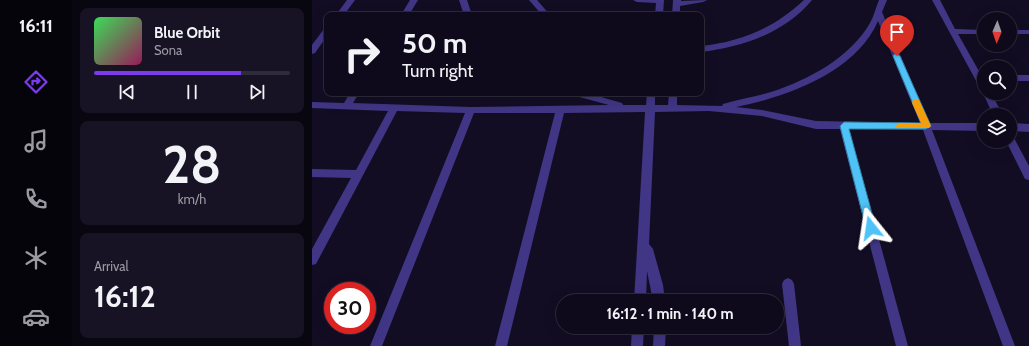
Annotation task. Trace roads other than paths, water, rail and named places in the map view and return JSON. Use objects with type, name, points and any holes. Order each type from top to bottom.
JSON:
[{"type":"street","points":[[342,12],[351,0]]},
{"type":"street","points":[[407,12],[414,0]]},
{"type":"street","points":[[463,0],[467,12]]},
{"type":"street","points":[[533,0],[543,12]]},
{"type":"street","points":[[637,0],[660,0],[659,12]]},
{"type":"street","points":[[676,12],[677,2],[703,0]]},
{"type":"street","points":[[704,48],[743,41],[771,30],[793,15],[808,0]]},
{"type":"street","points":[[709,108],[752,101],[790,89],[823,73],[848,54],[867,34],[879,14],[883,0]]},
{"type":"street","points":[[936,0],[977,70]]},
{"type":"street","points":[[879,14],[926,126],[1009,346]]},
{"type":"street","points":[[953,31],[977,32]]},
{"type":"street","points":[[1017,32],[1029,32]]},
{"type":"street","points":[[312,51],[324,35]]},
{"type":"street","points":[[1017,78],[1029,78]]},
{"type":"street","points":[[346,106],[353,96]]},
{"type":"street","points":[[586,96],[632,108]]},
{"type":"street","points":[[640,294],[651,96]]},
{"type":"street","points":[[672,108],[673,96]]},
{"type":"street","points":[[312,105],[471,110],[709,108],[762,113],[816,125],[977,127]]},
{"type":"street","points":[[312,260],[394,108]]},
{"type":"street","points":[[376,346],[471,110]]},
{"type":"street","points":[[501,346],[560,110]]},
{"type":"street","points":[[844,126],[902,346]]},
{"type":"street","points":[[1017,127],[1029,128]]},
{"type":"street","points":[[1015,148],[1029,176]]},
{"type":"street","points":[[312,173],[359,174]]},
{"type":"street","points":[[644,241],[657,285],[658,294]]},
{"type":"street","points":[[788,284],[795,346]]},
{"type":"street","points":[[637,346],[638,334]]},
{"type":"street","points":[[659,346],[660,334]]}]
